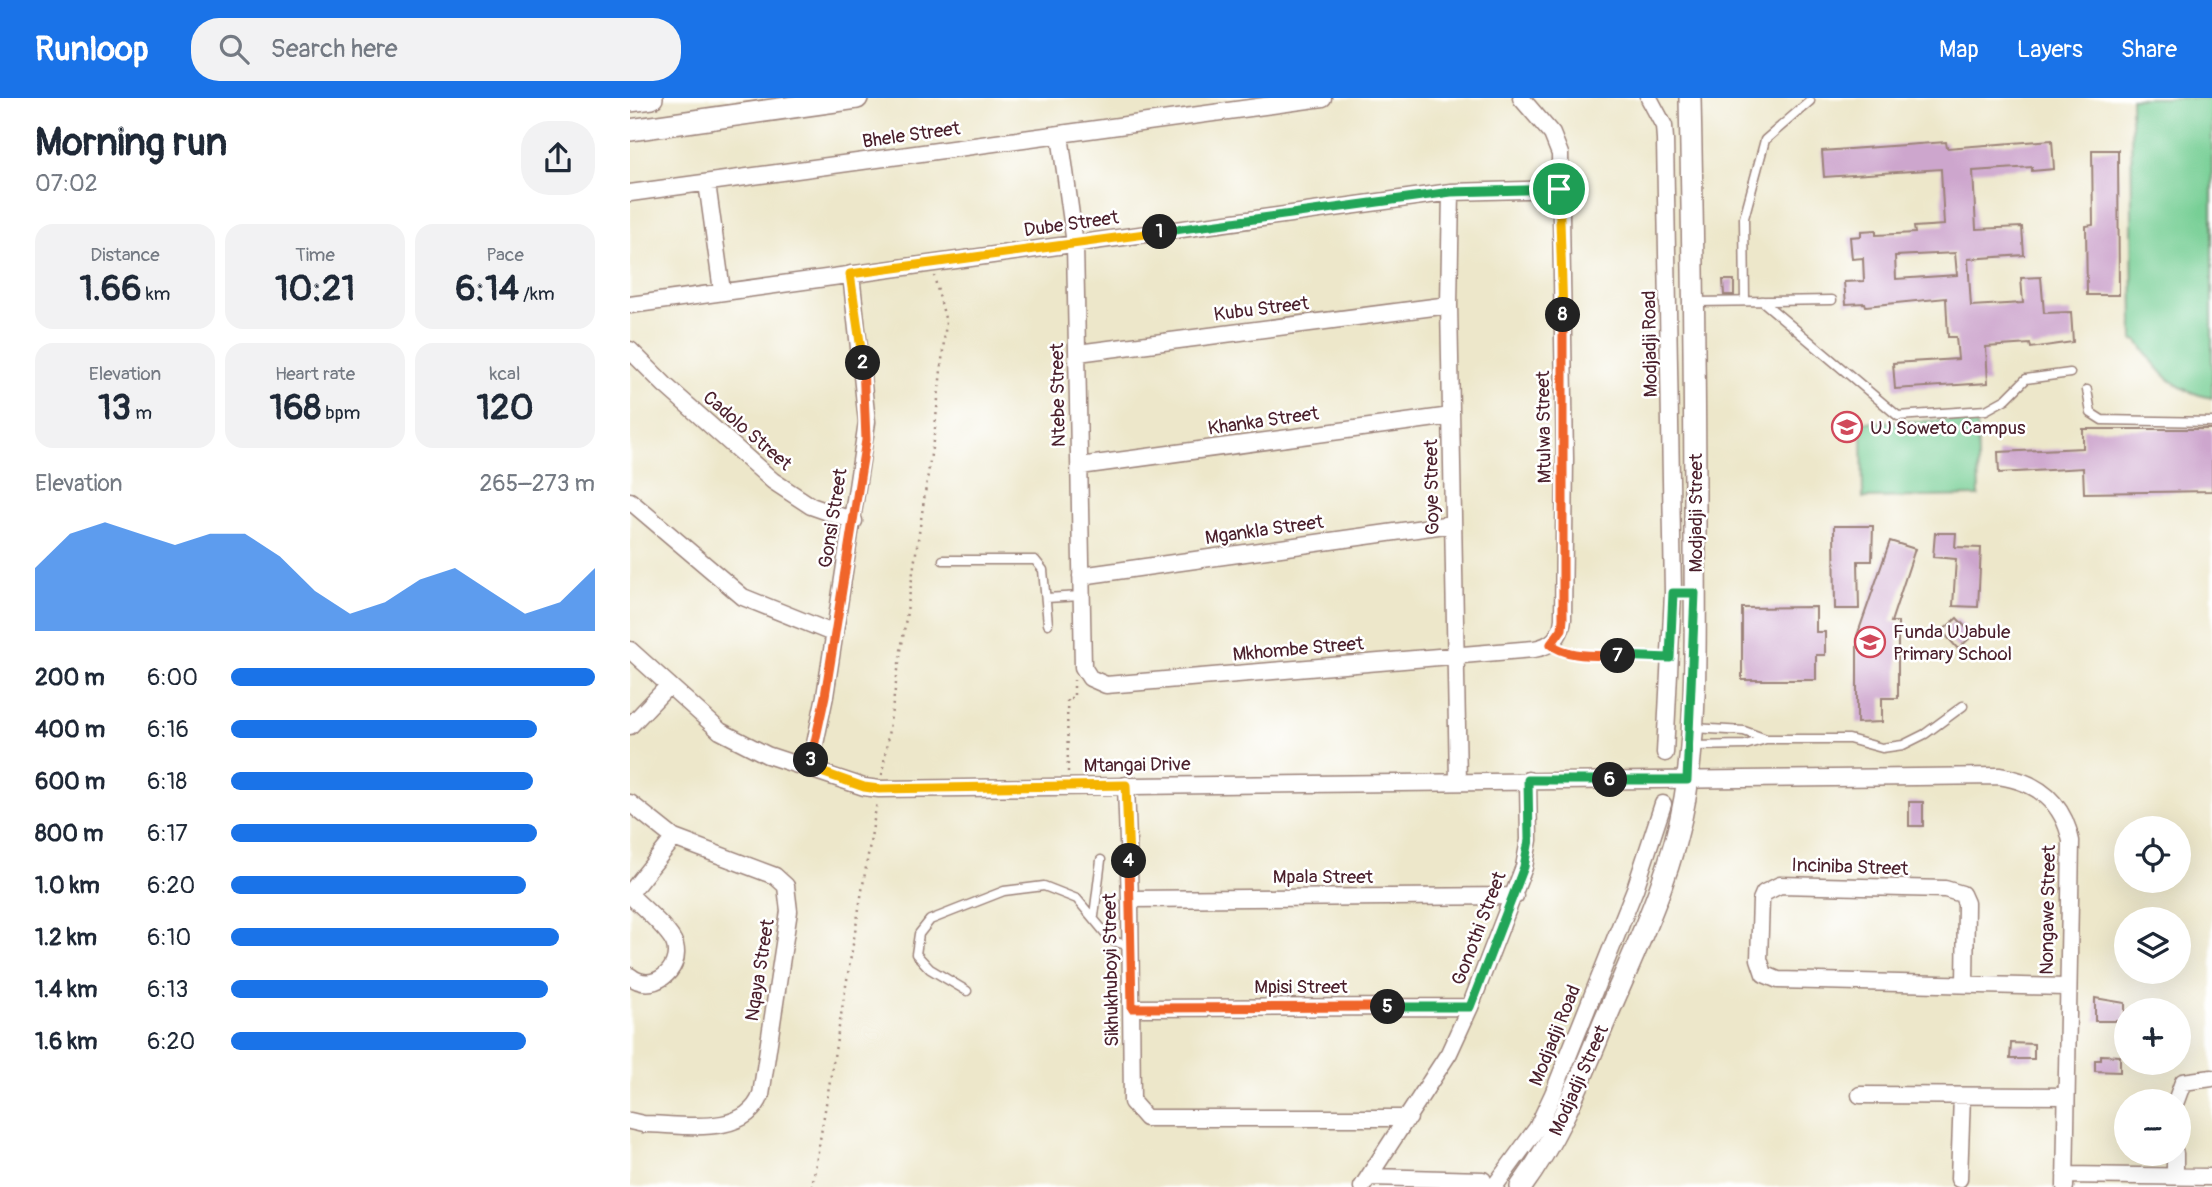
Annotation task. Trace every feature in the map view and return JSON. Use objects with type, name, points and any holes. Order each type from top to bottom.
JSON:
[{"type":"street","points":[[630,101],[652,98]]},
{"type":"street","points":[[630,130],[857,98]]},
{"type":"street","name":"Bhele Street","points":[[630,193],[1322,98]]},
{"type":"street","points":[[1521,98],[1557,142],[1560,154],[1559,189]]},
{"type":"street","name":"Modjadji Road","points":[[1649,98],[1664,126],[1665,139],[1673,593],[1665,753]]},
{"type":"street","name":"Modjadji Street","points":[[1521,1187],[1555,1135],[1581,1080],[1657,898],[1670,859],[1687,780],[1695,593],[1690,98]]},
{"type":"street","name":"Ntebe Street","points":[[1060,135],[1075,244],[1082,656]]},
{"type":"street","points":[[708,183],[722,291]]},
{"type":"street","name":"Dube Street","points":[[630,305],[1451,192],[1559,189]]},
{"type":"street","name":"Mtulwa Street","points":[[1551,644],[1562,629],[1563,619],[1565,459],[1559,189]]},
{"type":"street","name":"Goye Street","points":[[1451,192],[1449,305],[1458,781]]},
{"type":"street","name":"Gonsi Street","points":[[810,768],[854,521],[867,422],[850,274]]},
{"type":"street","name":"Kubu Street","points":[[1078,353],[1449,305]]},
{"type":"street","name":"Cadolo Street","points":[[630,350],[665,385],[773,481],[811,506],[854,521]]},
{"type":"street","name":"Khanka Street","points":[[1080,466],[1451,416]]},
{"type":"street","points":[[630,501],[743,597],[835,634]]},
{"type":"street","name":"Mgankla Street","points":[[1081,576],[1452,524]]},
{"type":"street","points":[[1673,593],[1695,593]]},
{"type":"street","name":"Mkhombe Street","points":[[1082,656],[1086,674],[1106,685],[1534,649],[1551,644]]},
{"type":"street","name":"Mtangai Drive","points":[[630,650],[720,731],[767,755],[864,787],[879,789],[1687,780]]},
{"type":"street","points":[[630,726],[669,685]]},
{"type":"street","name":"Nongawe Street","points":[[1687,780],[1999,776],[2035,786],[2062,812],[2071,841],[2066,987],[2065,1181]]},
{"type":"street","name":"Gonothi Street","points":[[1366,1182],[1449,1053],[1515,896],[1529,840],[1528,780]]},
{"type":"street","name":"Sikhukhuboyi Street","points":[[1126,785],[1132,1102],[1137,1111],[1146,1118],[1409,1118]]},
{"type":"street","name":"Nqaya Street","points":[[630,803],[674,838],[775,876],[786,886],[789,897],[761,1095],[756,1108],[745,1118],[723,1124],[630,1121]]},
{"type":"street","name":"Modjadji Road","points":[[1489,1184],[1536,1128],[1553,1094],[1635,889],[1663,804]]},
{"type":"street","points":[[630,976],[643,983],[657,981],[673,967],[676,953],[672,939],[630,894],[674,838]]},
{"type":"street","name":"Inciniba Street","points":[[1965,985],[1966,903],[1962,894],[1945,890],[1780,885],[1764,893],[1761,900],[1759,960],[1764,974],[1770,978],[1965,985],[2066,987]]},
{"type":"street","points":[[1635,889],[1657,898]]},
{"type":"street","name":"Mpala Street","points":[[1130,899],[1515,896]]},
{"type":"street","name":"Mpisi Street","points":[[1132,1008],[1470,1007]]},
{"type":"street","points":[[2180,1089],[2183,1082],[2212,1078]]},
{"type":"street","points":[[1860,1095],[2066,1096]]},
{"type":"street","points":[[1959,1179],[1962,1096]]},
{"type":"street","points":[[2175,1166],[2175,1176]]},
{"type":"street","points":[[2065,1181],[2212,1177]]},
{"type":"street","points":[[1366,1182],[1489,1184]]},
{"type":"lane","points":[[1745,301],[1744,218],[1765,141],[1810,101]]},
{"type":"lane","points":[[1693,302],[1832,300]]},
{"type":"lane","points":[[1762,301],[1898,416],[1986,410],[2007,399],[2026,379],[2070,373]]},
{"type":"lane","points":[[2087,390],[2091,413],[2102,420],[2212,422]]},
{"type":"lane","points":[[943,560],[1035,560],[1043,570],[1048,624]]},
{"type":"lane","points":[[1045,598],[1081,596]]},
{"type":"lane","points":[[1690,737],[1745,746],[1766,739],[1849,739],[1882,748],[1903,745],[1925,734],[1964,706]]},
{"type":"lane","points":[[1690,737],[1744,731],[1766,739]]},
{"type":"lane","points":[[1094,916],[1101,860]]},
{"type":"lane","points":[[967,991],[930,969],[916,954],[919,934],[930,920],[1004,891],[1044,886],[1077,899],[1094,916],[1111,940],[1131,947]]},
{"type":"path","points":[[813,1187],[879,789],[934,428],[946,322],[930,263]]},
{"type":"path","points":[[1551,644],[1555,648],[1582,655],[1670,658]]},
{"type":"path","points":[[1068,786],[1067,698],[1074,698],[1074,664],[1082,656]]},
{"type":"green space","points":[[2131,98],[2212,98],[2212,398],[2187,391],[2177,385],[2153,362],[2138,341],[2133,340]]},
{"type":"green space","points":[[1977,420],[1979,496],[1863,498],[1862,422]]},
{"type":"building","points":[[2052,140],[2054,169],[2032,171],[2032,167],[1973,171],[1976,229],[2022,227],[2024,255],[1968,259],[1971,306],[2023,303],[2021,278],[2041,277],[2044,313],[2071,312],[2073,342],[2031,348],[2030,344],[1986,347],[1988,383],[1895,389],[1893,363],[1958,359],[1956,337],[1948,337],[1946,298],[1866,306],[1865,303],[1846,304],[1844,282],[1864,281],[1863,258],[1852,259],[1850,237],[1861,236],[1861,231],[1876,230],[1876,235],[1915,233],[1914,227],[1944,225],[1941,169],[1824,177],[1822,151],[1946,142],[1947,148]],"holes":[[[1955,253],[1957,275],[1896,279],[1895,256]]]},
{"type":"building","points":[[2092,150],[2118,150],[2119,295],[2087,295],[2086,226],[2093,225]]},
{"type":"building","points":[[1723,280],[1734,280],[1734,295],[1724,295]]},
{"type":"building","points":[[2083,429],[2212,429],[2212,491],[2084,493],[2083,468],[1999,473],[1998,452],[2083,448]]},
{"type":"building","points":[[1834,526],[1873,526],[1872,561],[1858,561],[1859,609],[1835,609]]},
{"type":"building","points":[[1935,533],[1956,533],[1955,547],[1981,548],[1978,607],[1953,606],[1956,559],[1933,557]]},
{"type":"building","points":[[1890,541],[1915,549],[1891,622],[1898,622],[1898,698],[1882,698],[1882,722],[1857,723],[1857,636]]},
{"type":"building","points":[[1816,607],[1816,632],[1825,632],[1825,655],[1816,655],[1816,680],[1742,680],[1742,608]]},
{"type":"building","points":[[1957,618],[1973,635],[1958,649],[1942,631]]},
{"type":"building","points":[[1909,802],[1923,802],[1923,826],[1909,826]]},
{"type":"building","points":[[2095,998],[2114,1001],[2114,1021],[2095,1021]]},
{"type":"building","points":[[2011,1043],[2034,1044],[2034,1059],[2010,1059]]},
{"type":"building","points":[[2101,1055],[2114,1056],[2114,1072],[2095,1071],[2095,1060],[2101,1060]]},
{"type":"place","name":"UJ Soweto Campus","points":[[1847,427]]},
{"type":"place","name":"Funda UJabule Primary School","points":[[1870,642]]},
{"type":"route","points":[[1559,189],[1565,459],[1563,619],[1562,629],[1551,644],[1555,648],[1582,655],[1670,658],[1673,593],[1695,593],[1687,780],[1528,780],[1529,840],[1524,867],[1470,1007],[1132,1008],[1126,785],[879,789],[841,780],[810,768],[825,696],[866,440],[863,363],[850,274],[1451,192],[1559,189]]}]
